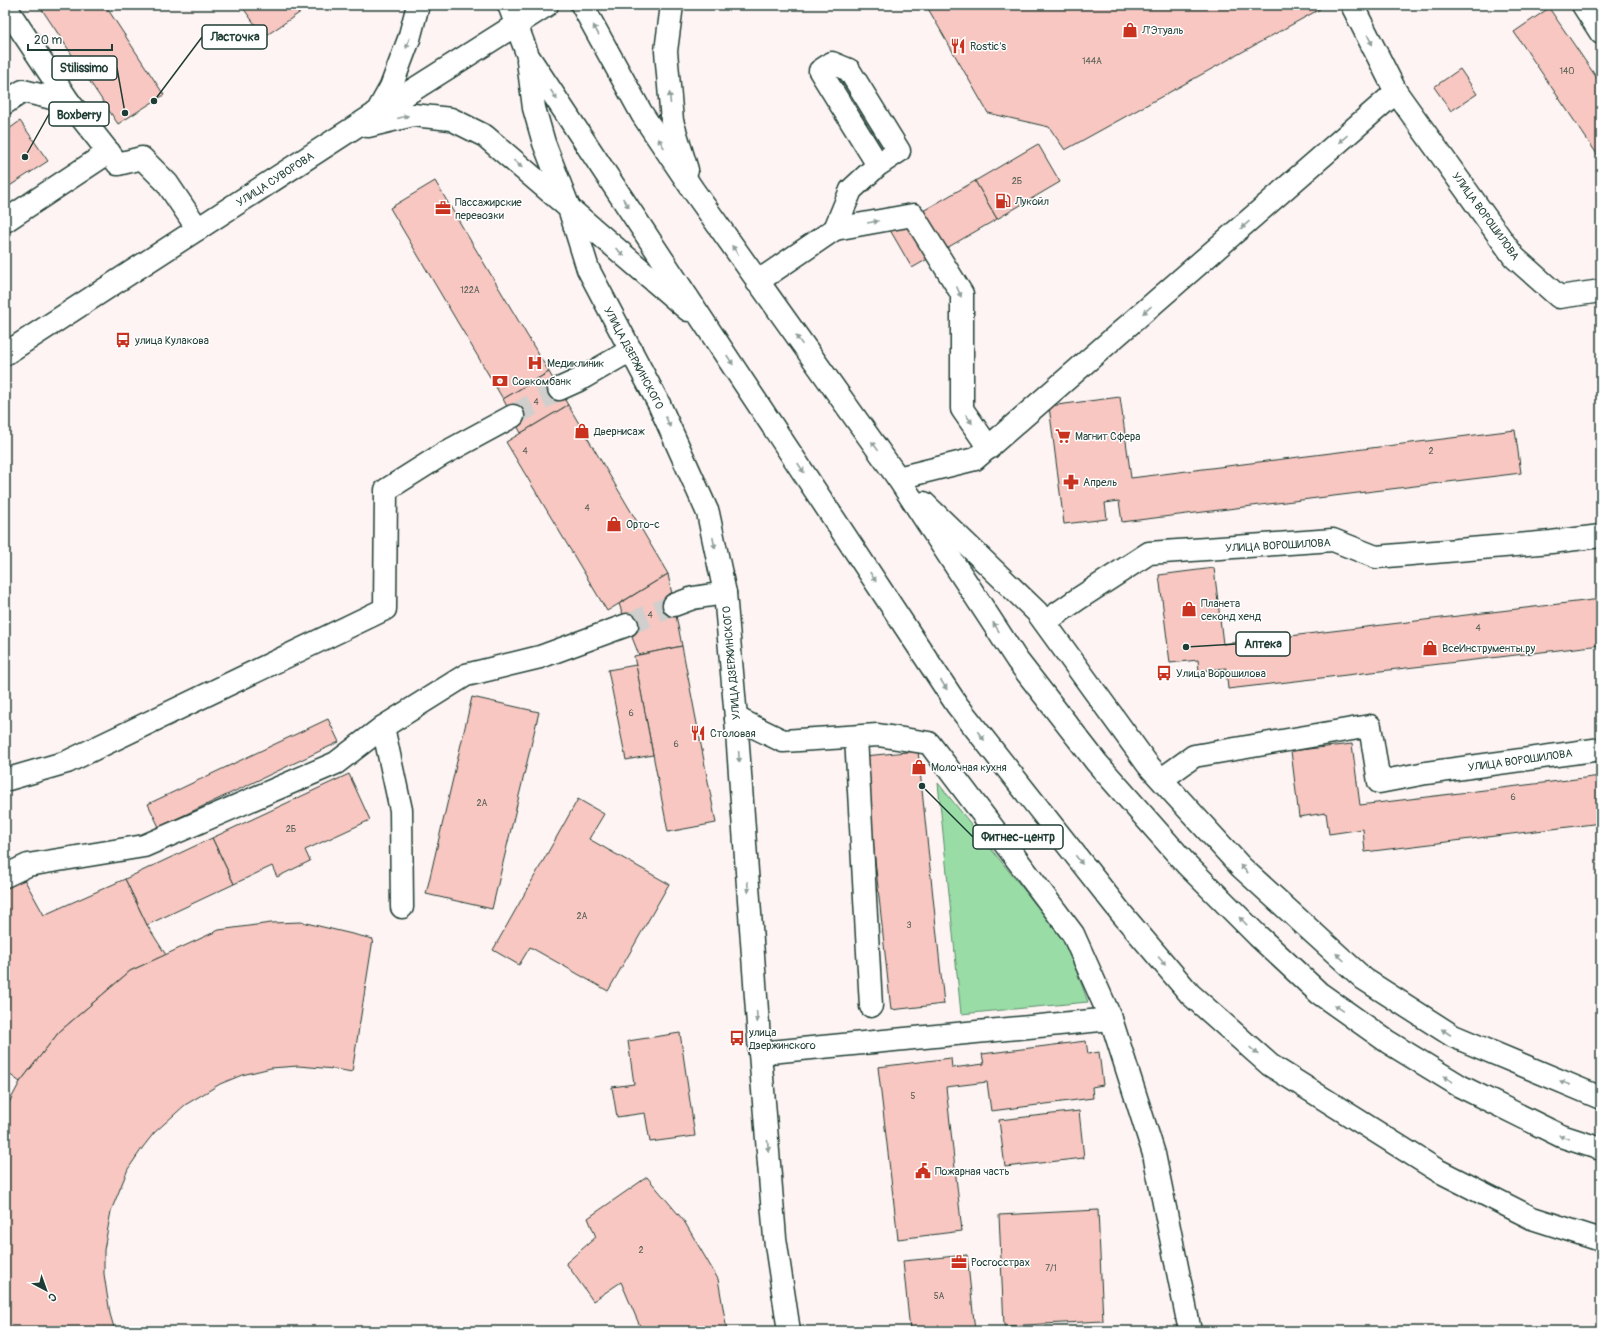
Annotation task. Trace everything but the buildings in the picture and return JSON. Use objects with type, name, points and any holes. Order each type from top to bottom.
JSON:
[{"type":"main road","points":[[375,114],[391,87],[409,39],[418,5]]},
{"type":"main road","name":"УЛИЦА СУВОРОВА","points":[[5,354],[375,114],[513,14],[546,5]]},
{"type":"main road","points":[[582,5],[642,114],[757,282],[898,478],[1017,660],[1097,763],[1187,865],[1258,936],[1319,993],[1388,1042],[1460,1086],[1561,1136],[1601,1149]]},
{"type":"main road","points":[[672,5],[666,51],[672,121],[693,190]]},
{"type":"main road","points":[[898,478],[975,459],[1396,92],[1352,5]]},
{"type":"main road","points":[[1583,5],[1601,33]]},
{"type":"main road","points":[[5,6],[69,102],[118,164],[142,158],[167,183],[198,229]]},
{"type":"main road","points":[[513,14],[528,56],[957,705],[1122,914],[1190,994],[1270,1065],[1437,1170],[1532,1218],[1601,1240]]},
{"type":"main road","name":"УЛИЦА ДЗЕРЖИНСКОГО","points":[[528,56],[534,108],[544,143],[569,208],[588,269],[659,404],[708,513],[725,593],[736,718],[775,1238],[789,1331]]},
{"type":"main road","points":[[5,103],[23,91],[69,102]]},
{"type":"main road","name":"УЛИЦА ВОРОШИЛОВА","points":[[1396,92],[1514,257],[1559,297],[1601,290]]},
{"type":"main road","points":[[351,130],[413,115],[451,119],[485,136],[708,327]]},
{"type":"main road","points":[[5,221],[109,152]]},
{"type":"main road","points":[[835,229],[851,190],[878,165]]},
{"type":"main road","points":[[757,282],[835,229],[913,216],[962,294],[962,409],[989,448]]},
{"type":"main road","points":[[559,389],[579,380],[631,350]]},
{"type":"main road","points":[[5,780],[66,762],[385,609],[386,490],[442,454],[513,416]]},
{"type":"main road","points":[[898,478],[1029,603],[1045,622],[1148,765],[1241,867],[1364,979],[1453,1036],[1601,1098]]},
{"type":"main road","name":"УЛИЦА ВОРОШИЛОВА","points":[[1045,622],[1078,598],[1149,553],[1333,540],[1376,557],[1551,542],[1601,536]]},
{"type":"main road","points":[[674,605],[693,598],[725,593]]},
{"type":"main road","points":[[5,876],[28,865],[144,846],[336,763],[383,727],[466,675],[540,657],[627,625]]},
{"type":"main road","points":[[736,718],[783,741],[878,735],[929,743],[1073,934],[1111,1019],[1154,1154],[1190,1331]]},
{"type":"main road","name":"УЛИЦА ВОРОШИЛОВА","points":[[1162,779],[1194,756],[1370,726],[1379,782],[1426,773],[1601,749]]},
{"type":"main road","points":[[383,727],[401,810],[402,907]]},
{"type":"main road","points":[[856,737],[871,1006]]},
{"type":"main road","points":[[760,1054],[1111,1019]]},
{"type":"green space","points":[[938,783],[1066,942],[1088,1002],[961,1014]]},
{"type":"tunnel","points":[[513,416],[559,389]]},
{"type":"tunnel","points":[[627,625],[674,605]]},
{"type":"place","name":"Л'Этуаль","points":[[1130,30]]},
{"type":"place","name":"Rostic's","points":[[958,46]]},
{"type":"place","name":"Ласточка","points":[[154,101]]},
{"type":"place","name":"Stilissimo","points":[[125,113]]},
{"type":"place","name":"Boxberry","points":[[25,157]]},
{"type":"place","name":"Лукойл","points":[[1003,201]]},
{"type":"place","name":"Пассажирские перевозки","points":[[443,208]]},
{"type":"place","name":"улица Кулакова","points":[[123,340]]},
{"type":"place","name":"Медиклиник","points":[[535,363]]},
{"type":"place","name":"Совкомбанк","points":[[500,381]]},
{"type":"place","name":"Двернисаж","points":[[582,431]]},
{"type":"place","name":"Магнит Сфера","points":[[1063,436]]},
{"type":"place","name":"Апрель","points":[[1071,482]]},
{"type":"place","name":"Орто-с","points":[[614,524]]},
{"type":"place","name":"Планета секонд хенд","points":[[1189,609]]},
{"type":"place","name":"Аптека","points":[[1186,647]]},
{"type":"place","name":"ВсеИнструменты.ру","points":[[1430,648]]},
{"type":"place","name":"Улица Ворошилова","points":[[1164,673]]},
{"type":"place","name":"Столовая","points":[[698,733]]},
{"type":"place","name":"Молочная кухня","points":[[919,767]]},
{"type":"place","name":"Фитнес-центр","points":[[922,786]]},
{"type":"place","name":"улица Дзержинского","points":[[737,1038]]},
{"type":"place","name":"Пожарная часть","points":[[923,1171]]},
{"type":"place","name":"Росгосстрах","points":[[959,1262]]}]
